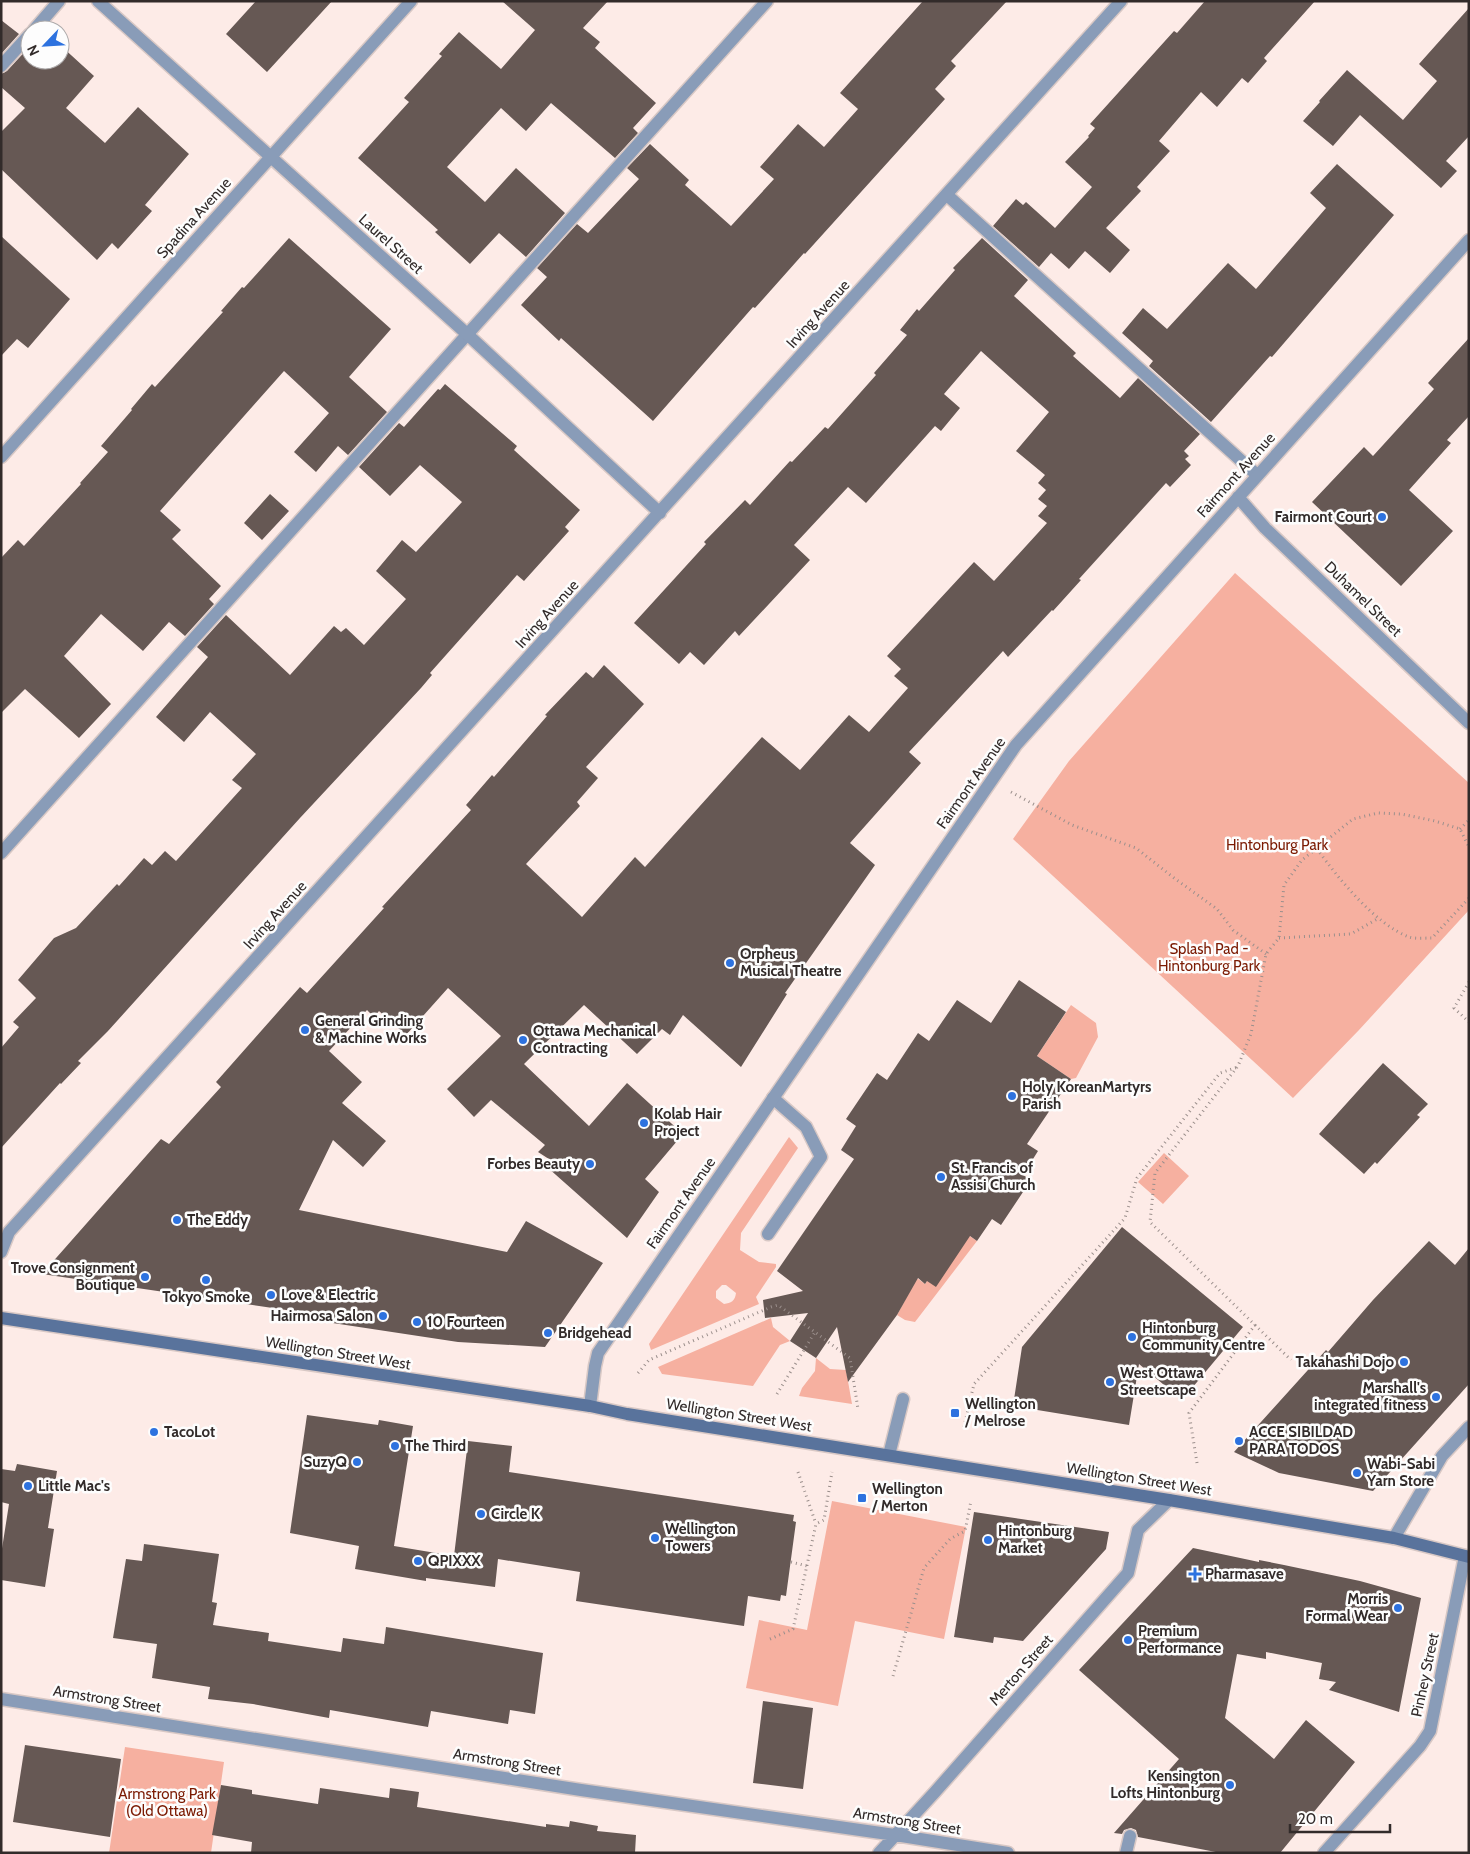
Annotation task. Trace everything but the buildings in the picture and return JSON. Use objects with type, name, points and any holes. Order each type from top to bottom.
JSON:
[{"type":"main road","name":"Wellington Street West","points":[[1,1318],[590,1406],[1169,1500],[1394,1538],[1467,1557]]},
{"type":"street","points":[[43,20],[60,1]]},
{"type":"street","name":"Laurel Street","points":[[98,1],[467,334],[660,514]]},
{"type":"street","name":"Spadina Avenue","points":[[1,457],[411,1]]},
{"type":"street","points":[[1,853],[767,1]]},
{"type":"street","name":"Irving Avenue","points":[[1,1252],[10,1232],[1121,1]]},
{"type":"street","points":[[1,66],[20,45]]},
{"type":"street","points":[[947,195],[1257,475]]},
{"type":"street","name":"Fairmont Avenue","points":[[590,1406],[594,1366],[598,1353],[1016,745],[1469,240]]},
{"type":"street","name":"Duhamel Street","points":[[1238,497],[1265,528],[1469,723]]},
{"type":"street","points":[[768,1234],[821,1157],[806,1127],[773,1098]]},
{"type":"street","points":[[889,1455],[903,1399]]},
{"type":"street","points":[[1394,1538],[1442,1456],[1469,1427]]},
{"type":"street","name":"Merton Street","points":[[879,1853],[1128,1573],[1138,1530],[1169,1500]]},
{"type":"street","name":"Pinhey Street","points":[[1324,1853],[1420,1746],[1430,1730],[1467,1557]]},
{"type":"street","name":"Armstrong Street","points":[[1,1699],[581,1790],[1008,1853]]},
{"type":"street","points":[[1126,1853],[1130,1836]]},
{"type":"path","points":[[994,777],[1012,792],[1072,826],[1136,848],[1217,910],[1233,930],[1266,954]]},
{"type":"path","points":[[1291,1360],[1150,1222],[1155,1173],[1238,1066],[1251,1034],[1266,954],[1279,938],[1284,885],[1302,860],[1353,819],[1378,813],[1401,814],[1435,821],[1460,829],[1469,847]]},
{"type":"path","points":[[1460,829],[1469,820]]},
{"type":"path","points":[[1317,849],[1332,871],[1378,918],[1410,938],[1432,938],[1469,898]]},
{"type":"path","points":[[1279,938],[1351,934],[1378,918]]},
{"type":"path","points":[[1469,982],[1454,1008],[1469,1022]]},
{"type":"path","points":[[964,1426],[974,1384],[1125,1218],[1137,1178],[1220,1073],[1238,1066]]},
{"type":"path","points":[[638,1373],[649,1360],[771,1307],[778,1306],[850,1358],[858,1409]]},
{"type":"path","points":[[1198,1463],[1189,1413],[1255,1325]]},
{"type":"path","points":[[777,1394],[815,1332]]},
{"type":"path","points":[[770,1639],[793,1629],[816,1524],[798,1472]]},
{"type":"path","points":[[816,1524],[824,1520],[832,1472]]},
{"type":"path","points":[[893,1676],[924,1568],[950,1539],[965,1531],[971,1501]]},
{"type":"path","points":[[791,1562],[807,1566]]},
{"type":"green space","name":"Hintonburg Park","points":[[1235,573],[1469,783],[1469,910],[1359,1030],[1293,1098],[1013,839],[1069,761]]},
{"type":"green space","points":[[1071,1005],[1096,1023],[1098,1037],[1076,1078],[1071,1079],[1037,1056]]},
{"type":"green space","points":[[789,1137],[798,1148],[741,1233],[740,1250],[759,1262],[776,1264],[776,1267],[756,1297],[759,1304],[651,1350],[649,1344]],"holes":[[[722,1285],[726,1285],[736,1293],[732,1301],[724,1304],[716,1298],[716,1291]]]},
{"type":"green space","points":[[1164,1153],[1189,1176],[1163,1204],[1138,1182]]},
{"type":"green space","points":[[952,1224],[977,1241],[915,1322],[905,1320],[897,1315],[917,1278],[925,1284],[927,1281]]},
{"type":"green space","points":[[771,1318],[773,1327],[790,1341],[780,1345],[753,1386],[662,1374],[658,1367]]},
{"type":"green space","points":[[816,1358],[830,1369],[846,1370],[852,1404],[799,1396],[802,1388],[815,1371]]},
{"type":"green space","points":[[832,1501],[966,1527],[944,1639],[855,1621],[838,1706],[746,1688],[759,1620],[807,1630]]},
{"type":"green space","name":"Armstrong Park (Old Ottawa)","points":[[125,1747],[224,1762],[211,1853],[109,1853]]},
{"type":"place","name":"Fairmont Court","points":[[1382,517]]},
{"type":"place","name":"Orpheus Musical Theatre","points":[[730,963]]},
{"type":"place","name":"General Grinding & Machine Works","points":[[305,1030]]},
{"type":"place","name":"Ottawa Mechanical Contracting","points":[[523,1040]]},
{"type":"place","name":"Holy KoreanMartyrs Parish","points":[[1012,1096]]},
{"type":"place","name":"Kolab Hair Project","points":[[644,1123]]},
{"type":"place","name":"Forbes Beauty","points":[[590,1164]]},
{"type":"place","name":"St. Francis of Assisi Church","points":[[941,1177]]},
{"type":"place","name":"The Eddy","points":[[177,1220]]},
{"type":"place","name":"Trove Consignment Boutique","points":[[145,1277]]},
{"type":"place","name":"Tokyo Smoke","points":[[206,1280]]},
{"type":"place","name":"Love & Electric","points":[[271,1295]]},
{"type":"place","name":"Hairmosa Salon","points":[[383,1316]]},
{"type":"place","name":"10 Fourteen","points":[[417,1322]]},
{"type":"place","name":"Bridgehead","points":[[548,1333]]},
{"type":"place","name":"Hintonburg Community Centre","points":[[1132,1337]]},
{"type":"place","name":"Takahashi Dojo","points":[[1404,1362]]},
{"type":"place","name":"West Ottawa Streetscape","points":[[1110,1382]]},
{"type":"place","name":"Marshall's integrated fitness","points":[[1436,1397]]},
{"type":"place","name":"Wellington / Melrose","points":[[955,1413]]},
{"type":"place","name":"TacoLot","points":[[154,1432]]},
{"type":"place","name":"ACCE SIBILDAD PARA TODOS","points":[[1239,1441]]},
{"type":"place","name":"The Third","points":[[395,1446]]},
{"type":"place","name":"SuzyQ","points":[[357,1462]]},
{"type":"place","name":"Wabi-Sabi Yarn Store","points":[[1357,1473]]},
{"type":"place","name":"Little Mac's","points":[[28,1486]]},
{"type":"place","name":"Wellington / Merton","points":[[862,1498]]},
{"type":"place","name":"Circle K","points":[[481,1514]]},
{"type":"place","name":"Wellington Towers","points":[[655,1538]]},
{"type":"place","name":"Hintonburg Market","points":[[988,1540]]},
{"type":"place","name":"QPIXXX","points":[[418,1561]]},
{"type":"place","name":"Pharmasave","points":[[1195,1574]]},
{"type":"place","name":"Morris Formal Wear","points":[[1398,1608]]},
{"type":"place","name":"Premium Performance","points":[[1128,1640]]},
{"type":"place","name":"Kensington Lofts Hintonburg","points":[[1230,1785]]},
{"type":"park label","name":"Splash Pad - Hintonburg Park","points":[[1209,958]]}]
